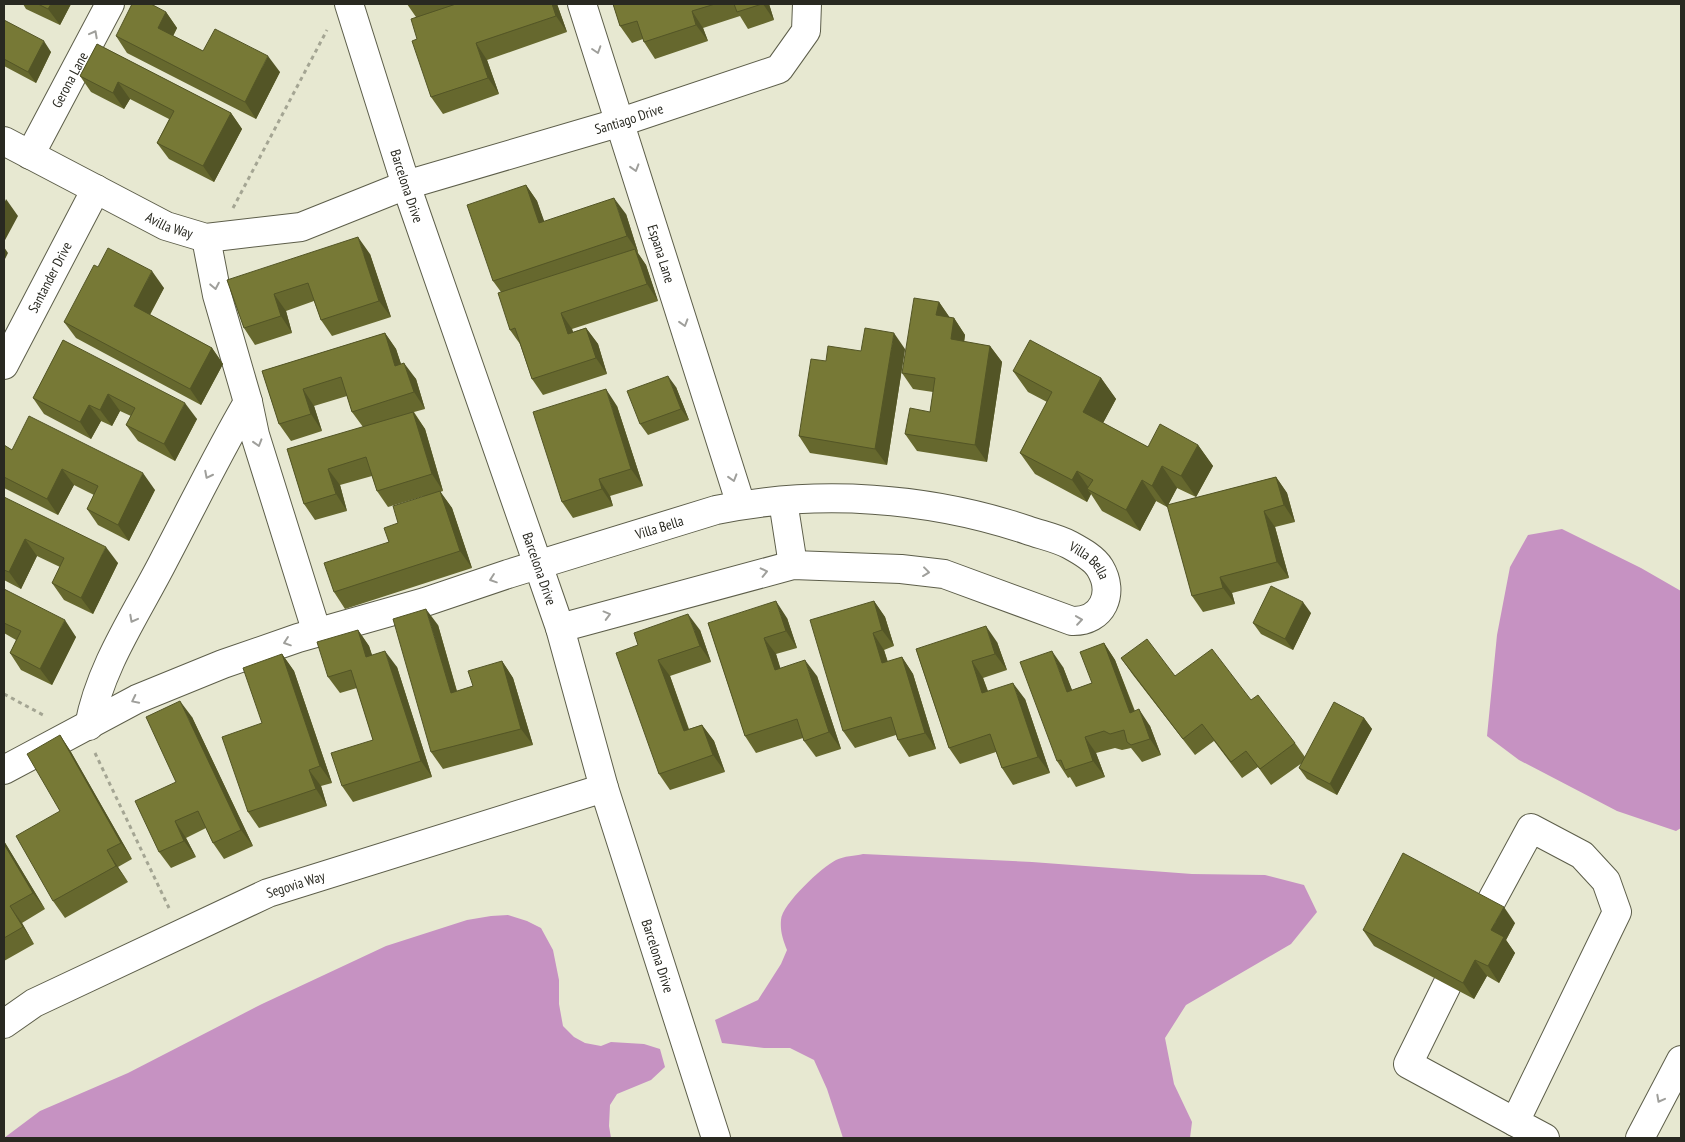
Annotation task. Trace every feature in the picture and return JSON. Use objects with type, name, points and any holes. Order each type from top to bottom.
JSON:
[{"type":"street","name":"Gerona Lane","points":[[30,155],[110,4]]},
{"type":"street","name":"Barcelona Drive","points":[[349,4],[406,185],[560,628],[604,788],[716,1138]]},
{"type":"street","name":"Espana Lane","points":[[582,4],[741,505]]},
{"type":"street","name":"Santiago Drive","points":[[406,185],[621,122],[779,69],[806,31],[807,4]]},
{"type":"street","name":"Avilla Way","points":[[4,141],[166,226],[206,238],[301,227],[406,185]]},
{"type":"street","name":"Santander Drive","points":[[4,365],[96,189]]},
{"type":"street","points":[[206,238],[217,295],[248,402],[258,444],[317,633]]},
{"type":"street","points":[[90,736],[93,705],[111,660],[225,441],[248,402]]},
{"type":"street","name":"Villa Bella","points":[[4,770],[90,736],[137,699],[223,664],[317,633],[425,602],[539,564],[716,510],[741,505],[815,498],[876,499],[1001,521],[1068,544],[1088,555],[1100,567],[1107,584],[1107,595],[1103,607],[1093,616],[1081,622],[1072,621],[944,574],[901,569],[793,565],[560,628]]},
{"type":"street","points":[[783,501],[793,565]]},
{"type":"street","name":"Segovia Way","points":[[4,1024],[34,1003],[268,893],[604,788]]},
{"type":"street","points":[[1487,909],[1531,828],[1582,855],[1606,881],[1617,912],[1515,1122]]},
{"type":"street","points":[[1447,985],[1408,1064],[1545,1138]]},
{"type":"street","points":[[1640,1138],[1681,1060]]},
{"type":"path","points":[[232,209],[330,25]]},
{"type":"path","points":[[4,694],[47,717]]},
{"type":"path","points":[[90,736],[169,909]]},
{"type":"shaded area","points":[[1562,529],[1641,568],[1681,591],[1681,828],[1676,831],[1617,811],[1519,760],[1487,736],[1497,635],[1510,567],[1528,535]]},
{"type":"shaded area","points":[[863,854],[1032,862],[1192,874],[1265,875],[1304,885],[1317,912],[1291,944],[1186,1005],[1165,1038],[1174,1084],[1192,1122],[1190,1138],[843,1138],[827,1089],[814,1060],[790,1048],[764,1048],[722,1043],[715,1020],[758,1000],[781,964],[787,950],[782,935],[781,920],[783,913],[795,896],[813,878],[836,860]]},
{"type":"shaded area","points":[[508,915],[541,928],[553,950],[559,980],[559,1004],[563,1026],[574,1037],[585,1043],[601,1046],[611,1042],[644,1044],[660,1049],[665,1067],[651,1080],[617,1094],[610,1105],[609,1126],[611,1138],[4,1138],[40,1111],[128,1073],[262,1004],[386,946],[467,920]]},
{"type":"building","points":[[38,4],[51,4],[48,9]]},
{"type":"building","points":[[132,4],[151,4],[166,12],[158,28],[203,51],[215,29],[268,56],[245,102],[116,36]]},
{"type":"building","points":[[456,4],[552,4],[556,16],[476,43],[488,78],[431,97],[412,41],[417,39],[411,19]]},
{"type":"building","points":[[613,4],[715,4],[692,11],[696,25],[644,42],[637,21],[620,26]]},
{"type":"building","points":[[734,4],[762,4],[737,12]]},
{"type":"building","points":[[4,20],[44,41],[28,72],[4,59]]},
{"type":"building","points":[[97,44],[231,113],[203,166],[157,143],[174,111],[118,82],[113,93],[80,76]]},
{"type":"building","points":[[526,185],[539,223],[614,198],[627,236],[493,281],[467,205]]},
{"type":"building","points":[[358,237],[379,301],[321,320],[308,283],[274,294],[281,316],[244,328],[227,280]]},
{"type":"building","points":[[108,248],[152,271],[134,306],[212,348],[190,389],[64,322],[94,265],[98,267]]},
{"type":"building","points":[[635,249],[647,284],[561,313],[568,334],[586,328],[596,358],[532,379],[515,328],[510,330],[498,293]]},
{"type":"building","points":[[914,298],[939,302],[936,315],[954,318],[951,339],[990,346],[975,445],[905,434],[910,408],[930,412],[935,378],[902,373]]},
{"type":"building","points":[[865,328],[894,333],[875,449],[799,436],[811,359],[826,361],[828,346],[861,351]]},
{"type":"building","points":[[385,333],[395,366],[404,363],[414,392],[352,412],[341,377],[303,389],[311,414],[279,424],[262,371]]},
{"type":"building","points":[[63,340],[185,403],[164,444],[126,425],[135,408],[108,394],[100,410],[89,405],[80,422],[33,398]]},
{"type":"building","points":[[1030,340],[1101,378],[1083,412],[1148,447],[1160,424],[1198,445],[1181,476],[1162,466],[1152,486],[1142,480],[1126,510],[1087,489],[1093,480],[1077,471],[1072,480],[1020,453],[1052,392],[1013,371]]},
{"type":"building","points":[[668,376],[681,409],[640,424],[627,391]]},
{"type":"building","points":[[606,389],[631,469],[599,479],[602,489],[562,502],[533,412]]},
{"type":"building","points":[[413,412],[432,474],[377,491],[366,457],[328,469],[336,494],[304,504],[287,449]]},
{"type":"building","points":[[29,416],[143,473],[118,525],[87,509],[98,486],[62,469],[47,499],[4,477],[4,445],[12,450]]},
{"type":"building","points":[[1276,477],[1284,505],[1264,511],[1277,562],[1220,577],[1223,588],[1192,596],[1167,505]]},
{"type":"building","points":[[440,491],[460,551],[334,592],[324,563],[389,542],[384,528],[398,523],[393,506]]},
{"type":"building","points":[[4,497],[106,547],[81,598],[52,583],[64,558],[25,539],[9,572],[4,570]]},
{"type":"building","points":[[1271,586],[1303,602],[1285,639],[1253,623]]},
{"type":"building","points":[[4,589],[65,620],[40,669],[10,653],[21,631],[4,623]]},
{"type":"building","points":[[776,601],[786,631],[764,638],[775,670],[805,660],[829,732],[804,741],[797,719],[745,736],[708,623]]},
{"type":"building","points":[[874,601],[882,630],[873,633],[882,663],[902,657],[925,733],[898,740],[891,717],[843,731],[810,620]]},
{"type":"building","points":[[426,609],[451,693],[473,686],[468,671],[502,661],[521,729],[431,752],[393,619]]},
{"type":"building","points":[[688,614],[700,646],[658,660],[684,731],[702,725],[713,755],[659,774],[616,653],[638,645],[634,633]]},
{"type":"building","points":[[986,626],[995,654],[972,661],[982,693],[1013,683],[1038,757],[1002,768],[990,734],[949,748],[916,649]]},
{"type":"building","points":[[358,630],[366,657],[385,651],[421,761],[342,786],[331,753],[373,740],[351,670],[328,677],[317,642]]},
{"type":"building","points":[[1147,639],[1175,676],[1212,649],[1251,700],[1258,695],[1295,743],[1260,769],[1246,751],[1231,762],[1202,724],[1183,739],[1121,658]]},
{"type":"building","points":[[1104,643],[1130,713],[1139,709],[1150,739],[1131,745],[1127,742],[1124,730],[1110,734],[1104,731],[1085,737],[1093,761],[1065,770],[1061,760],[1057,761],[1020,662],[1052,651],[1067,692],[1092,683],[1080,652]]},
{"type":"building","points":[[282,654],[320,766],[309,770],[316,789],[248,812],[222,737],[262,723],[243,668]]},
{"type":"building","points":[[180,701],[241,830],[213,843],[198,811],[175,821],[184,841],[159,852],[135,801],[176,782],[146,717]]},
{"type":"building","points":[[1334,702],[1364,718],[1330,784],[1299,768]]},
{"type":"building","points":[[60,735],[121,843],[107,850],[116,866],[53,901],[16,836],[60,811],[27,754]]},
{"type":"building","points":[[4,844],[33,893],[10,906],[23,927],[4,938]]},
{"type":"building","points":[[1403,853],[1504,907],[1491,930],[1504,937],[1488,966],[1475,960],[1463,983],[1363,930]]}]
